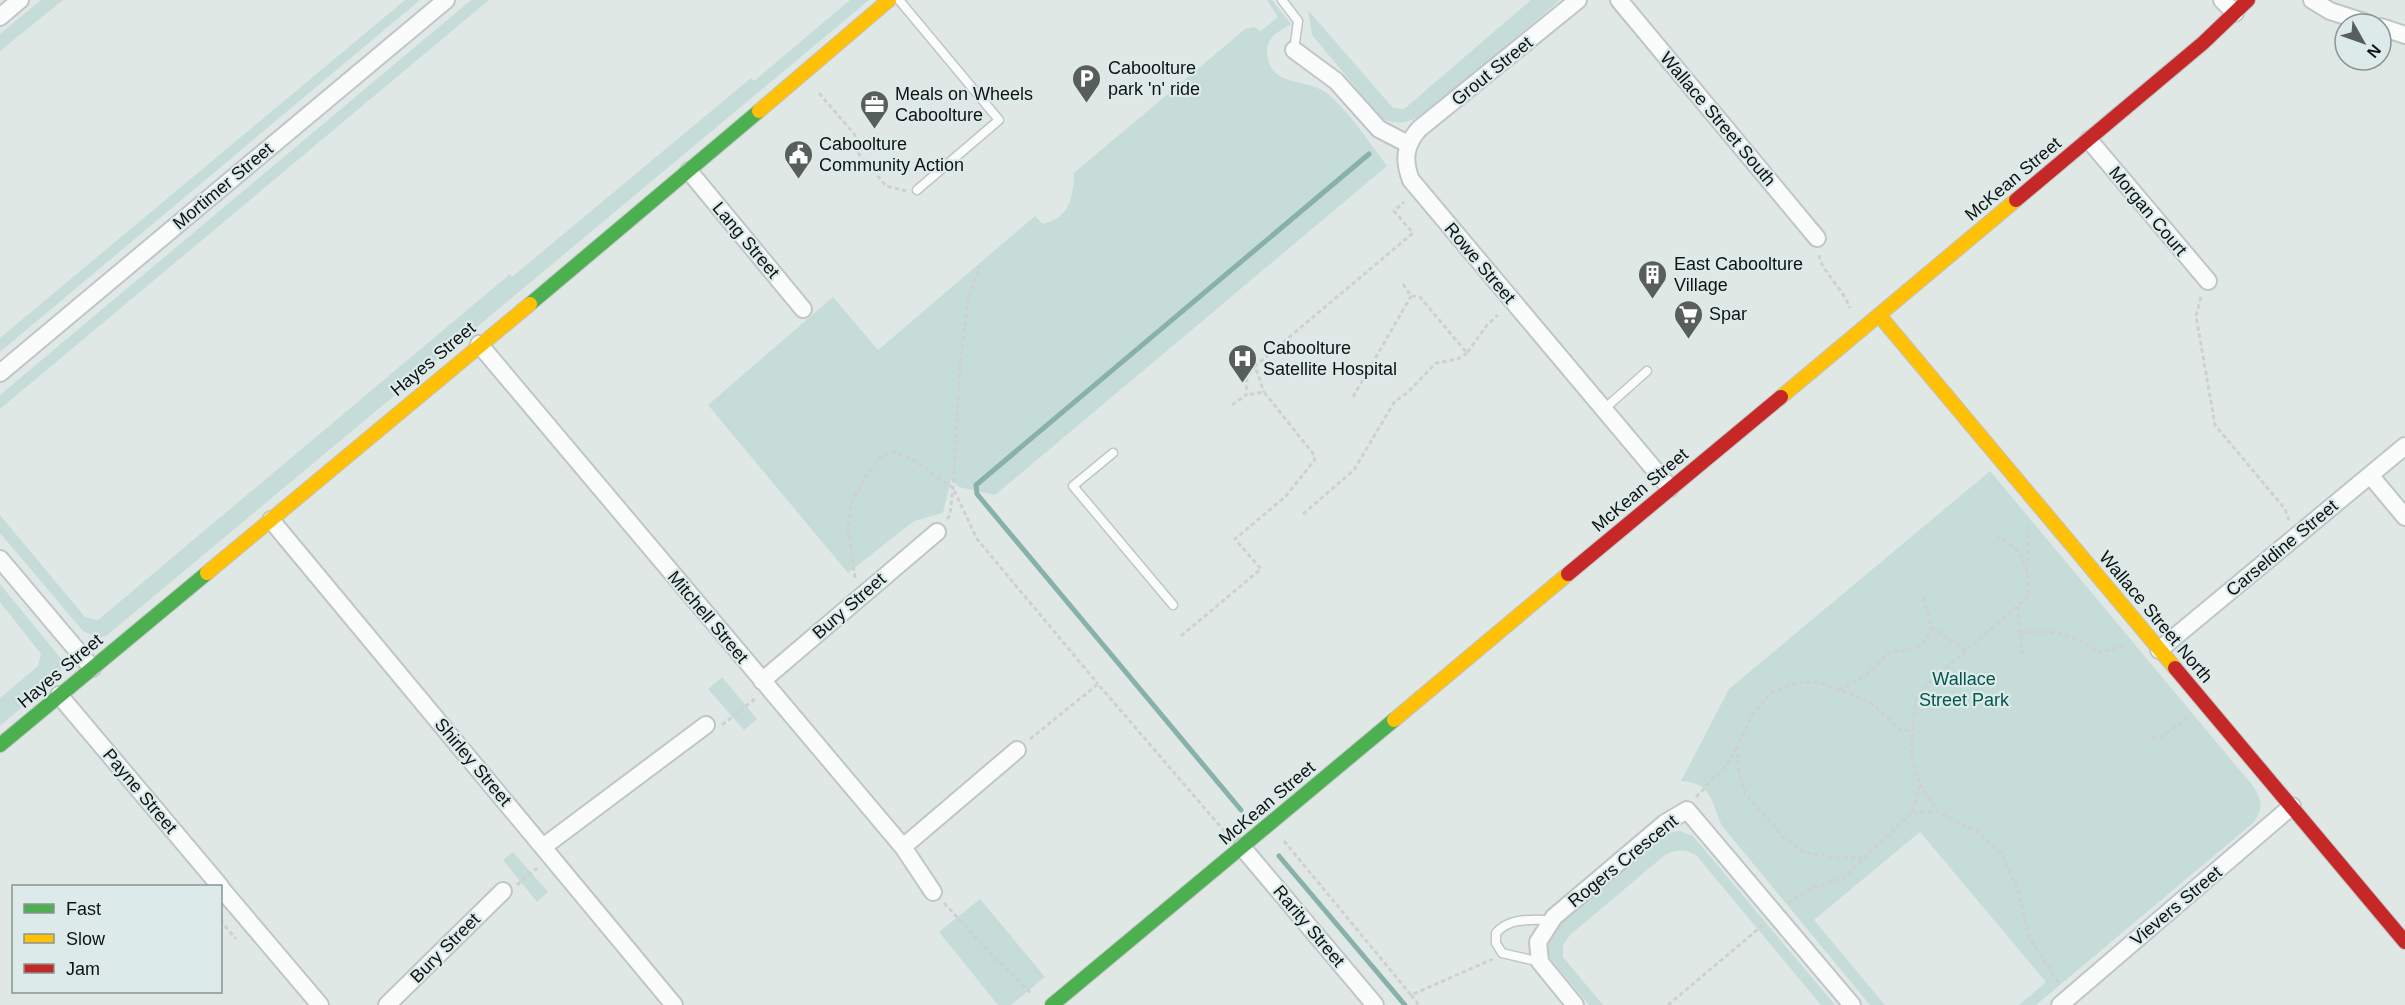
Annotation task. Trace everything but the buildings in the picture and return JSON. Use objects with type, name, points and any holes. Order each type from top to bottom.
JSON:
[{"type":"street","points":[[0,17],[20,0]]},
{"type":"street","name":"Mortimer Street","points":[[0,373],[446,0]]},
{"type":"street","name":"Hayes Street","points":[[0,745],[689,171],[889,0]]},
{"type":"street","name":"Grout Street","points":[[1408,144],[1419,129],[1578,0]]},
{"type":"street","name":"Wallace Street South","points":[[1619,0],[1817,238]]},
{"type":"street","points":[[2222,0],[2235,13]]},
{"type":"street","name":"McKean Street","points":[[1052,1005],[2089,140],[2203,44],[2248,0]]},
{"type":"street","points":[[2312,0],[2333,12]]},
{"type":"street","points":[[1294,50],[1336,81],[1379,129],[1408,144]]},
{"type":"street","name":"Morgan Court","points":[[2089,140],[2208,282]]},
{"type":"street","name":"Rowe Street","points":[[1408,144],[1406,162],[1411,180],[1670,488]]},
{"type":"street","name":"Lang Street","points":[[689,171],[803,309]]},
{"type":"street","name":"Wallace Street North","points":[[1879,315],[2405,942]]},
{"type":"street","name":"Mitchell Street","points":[[479,344],[903,847],[933,892]]},
{"type":"street","name":"Carseldine Street","points":[[2159,650],[2405,446]]},
{"type":"street","points":[[2370,475],[2405,517]]},
{"type":"street","name":"Shirley Street","points":[[271,520],[674,1005]]},
{"type":"street","name":"Bury Street","points":[[762,681],[937,532]]},
{"type":"street","points":[[0,559],[92,668]]},
{"type":"street","name":"Payne Street","points":[[59,695],[218,885]]},
{"type":"street","points":[[543,847],[706,724]]},
{"type":"street","points":[[903,847],[1017,750]]},
{"type":"street","name":"Vievers Street","points":[[2065,1001],[2292,806]]},
{"type":"street","name":"Rogers Crescent","points":[[1540,962],[1538,942],[1551,920],[1665,823],[1687,810],[1852,1005]]},
{"type":"street","name":"Rarity Street","points":[[1242,847],[1375,1005]]},
{"type":"street","name":"Payne Street","points":[[222,889],[320,1005]]},
{"type":"street","name":"Bury Street","points":[[387,1005],[503,891]]},
{"type":"street","points":[[1540,962],[1575,1005]]},
{"type":"lane","points":[[899,0],[999,120],[917,190]]},
{"type":"lane","points":[[1282,0],[1298,21],[1294,50]]},
{"type":"lane","points":[[1603,411],[1647,370]]},
{"type":"lane","points":[[1113,453],[1073,486],[1173,605]]},
{"type":"lane","points":[[1540,962],[1502,953],[1496,943],[1496,933],[1503,924],[1519,920],[1551,920]]},
{"type":"path","points":[[819,93],[855,135],[852,147],[886,186],[906,191],[917,190]]},
{"type":"path","points":[[1246,395],[1246,377],[1255,366],[1413,233],[1394,210],[1404,202]]},
{"type":"path","points":[[1817,238],[1820,265],[1836,282],[1850,308]]},
{"type":"path","points":[[937,532],[950,515],[961,355],[968,299],[981,269],[980,266]]},
{"type":"path","points":[[2208,282],[2198,303],[2196,316],[2215,425],[2285,509],[2298,535]]},
{"type":"path","points":[[1403,284],[1412,296],[1420,297],[1467,353]]},
{"type":"path","points":[[1353,397],[1412,296]]},
{"type":"path","points":[[1303,514],[1354,470],[1395,401],[1407,393],[1436,363],[1458,359],[1467,353],[1487,325],[1498,315]]},
{"type":"path","points":[[1181,636],[1260,569],[1235,538],[1285,497],[1314,462],[1315,456],[1264,392],[1255,366],[1240,348]]},
{"type":"path","points":[[1233,405],[1246,395],[1264,392]]},
{"type":"path","points":[[858,598],[848,528],[851,504],[864,478],[882,455],[893,452],[913,460],[953,488],[978,538],[1098,684],[1225,832]]},
{"type":"path","points":[[1938,812],[1920,784],[1911,755],[1916,702],[1927,684],[2029,596],[2028,527]]},
{"type":"path","points":[[1998,538],[2011,545],[2028,567]]},
{"type":"path","points":[[1923,598],[1932,628],[1968,651]]},
{"type":"path","points":[[2018,606],[2022,654]]},
{"type":"path","points":[[1839,690],[1864,677],[1889,652],[1916,648],[1926,640],[1932,628]]},
{"type":"path","points":[[2020,633],[2050,630],[2080,639],[2099,653],[2126,645]]},
{"type":"path","points":[[706,724],[723,725],[757,697],[762,681]]},
{"type":"path","points":[[1687,810],[1703,787],[1729,762],[1752,714],[1771,693],[1795,683],[1819,682],[1870,702],[1899,729],[1912,731]]},
{"type":"path","points":[[1017,750],[1098,684]]},
{"type":"path","points":[[2152,738],[2160,738],[2187,718]]},
{"type":"path","points":[[1737,748],[1739,773],[1745,792],[1783,837],[1804,852],[1834,858],[1864,857]]},
{"type":"path","points":[[1786,904],[1812,888],[1843,878],[1912,813],[1920,784]]},
{"type":"path","points":[[1912,813],[1938,812],[1976,831],[2001,853],[2019,893],[2029,937],[2065,1001]]},
{"type":"path","points":[[1284,841],[1419,1005]]},
{"type":"path","points":[[503,891],[520,884],[540,865],[543,847]]},
{"type":"path","points":[[933,892],[1032,994]]},
{"type":"path","points":[[222,922],[236,939]]},
{"type":"path","points":[[1668,1005],[1766,922]]},
{"type":"path","points":[[1411,995],[1486,965],[1502,953]]},
{"type":"green space","points":[[41,0],[63,0],[0,51],[0,34]]},
{"type":"green space","points":[[405,0],[420,0],[0,352],[0,338]]},
{"type":"green space","points":[[471,0],[489,0],[0,409],[0,395]]},
{"type":"green space","points":[[850,0],[869,0],[106,636],[98,638],[83,631],[0,533],[0,515],[85,617],[98,620],[510,274],[512,277],[751,78],[754,81]]},
{"type":"green space","points":[[1267,0],[1272,0],[1291,24],[1282,29],[1268,44],[1267,54],[1275,73],[1328,94],[1352,119],[1387,166],[995,495],[959,487],[951,480],[943,513],[914,521],[848,573],[708,405],[833,297],[878,350],[1035,216],[1043,224],[1059,217],[1071,198],[1074,173],[1245,29],[1254,27],[1261,31],[1278,17]]},
{"type":"green space","points":[[1531,0],[1560,0],[1431,110],[1402,122],[1382,119],[1312,35],[1308,10],[1393,108],[1404,109]]},
{"type":"green space","name":"Wallace Street Park","points":[[1990,471],[2253,786],[2260,800],[2260,809],[2253,823],[2036,1005],[2019,1005],[2046,982],[1920,832],[1814,920],[1885,1005],[1870,1005],[1722,826],[1705,790],[1691,782],[1681,781],[1729,689]]},
{"type":"green space","points":[[0,584],[62,660],[61,670],[56,678],[0,726],[0,698],[38,666],[41,654],[0,602]]},
{"type":"green space","points":[[722,677],[757,719],[744,730],[708,689]]},
{"type":"green space","points":[[1680,831],[1693,836],[1835,1005],[1821,1005],[1697,856],[1681,851],[1665,855],[1570,935],[1563,945],[1563,957],[1603,1005],[1589,1005],[1550,958],[1546,943],[1553,928],[1660,837],[1670,832]]},
{"type":"green space","points":[[513,852],[548,892],[537,902],[503,860]]},
{"type":"green space","points":[[980,899],[1045,977],[1011,1005],[998,1005],[939,932]]},
{"type":"waterway","points":[[1241,810],[977,494],[976,485],[1369,154]]},
{"type":"waterway","points":[[1279,856],[1405,1005]]},
{"type":"traffic: fast","points":[[530,304],[759,111]]},
{"type":"traffic: fast","points":[[0,745],[207,573]]},
{"type":"traffic: fast","points":[[1052,1005],[1394,720]]},
{"type":"traffic: slow","points":[[759,111],[889,0]]},
{"type":"traffic: slow","points":[[1781,397],[2016,200]]},
{"type":"traffic: slow","points":[[207,573],[530,304]]},
{"type":"traffic: slow","points":[[1879,315],[2175,668]]},
{"type":"traffic: slow","points":[[1394,720],[1568,574]]},
{"type":"traffic: jam","points":[[2016,200],[2203,43],[2248,0]]},
{"type":"traffic: jam","points":[[1568,574],[1781,397]]},
{"type":"traffic: jam","points":[[2175,668],[2405,942]]},
{"type":"place","name":"Caboolture park 'n' ride","points":[[1087,104]]},
{"type":"place","name":"Meals on Wheels Caboolture","points":[[874,130]]},
{"type":"place","name":"Caboolture Community Action","points":[[798,180]]},
{"type":"place","name":"East Caboolture Village","points":[[1653,300]]},
{"type":"place","name":"Spar","points":[[1688,340]]},
{"type":"place","name":"Caboolture Satellite Hospital","points":[[1242,384]]}]
